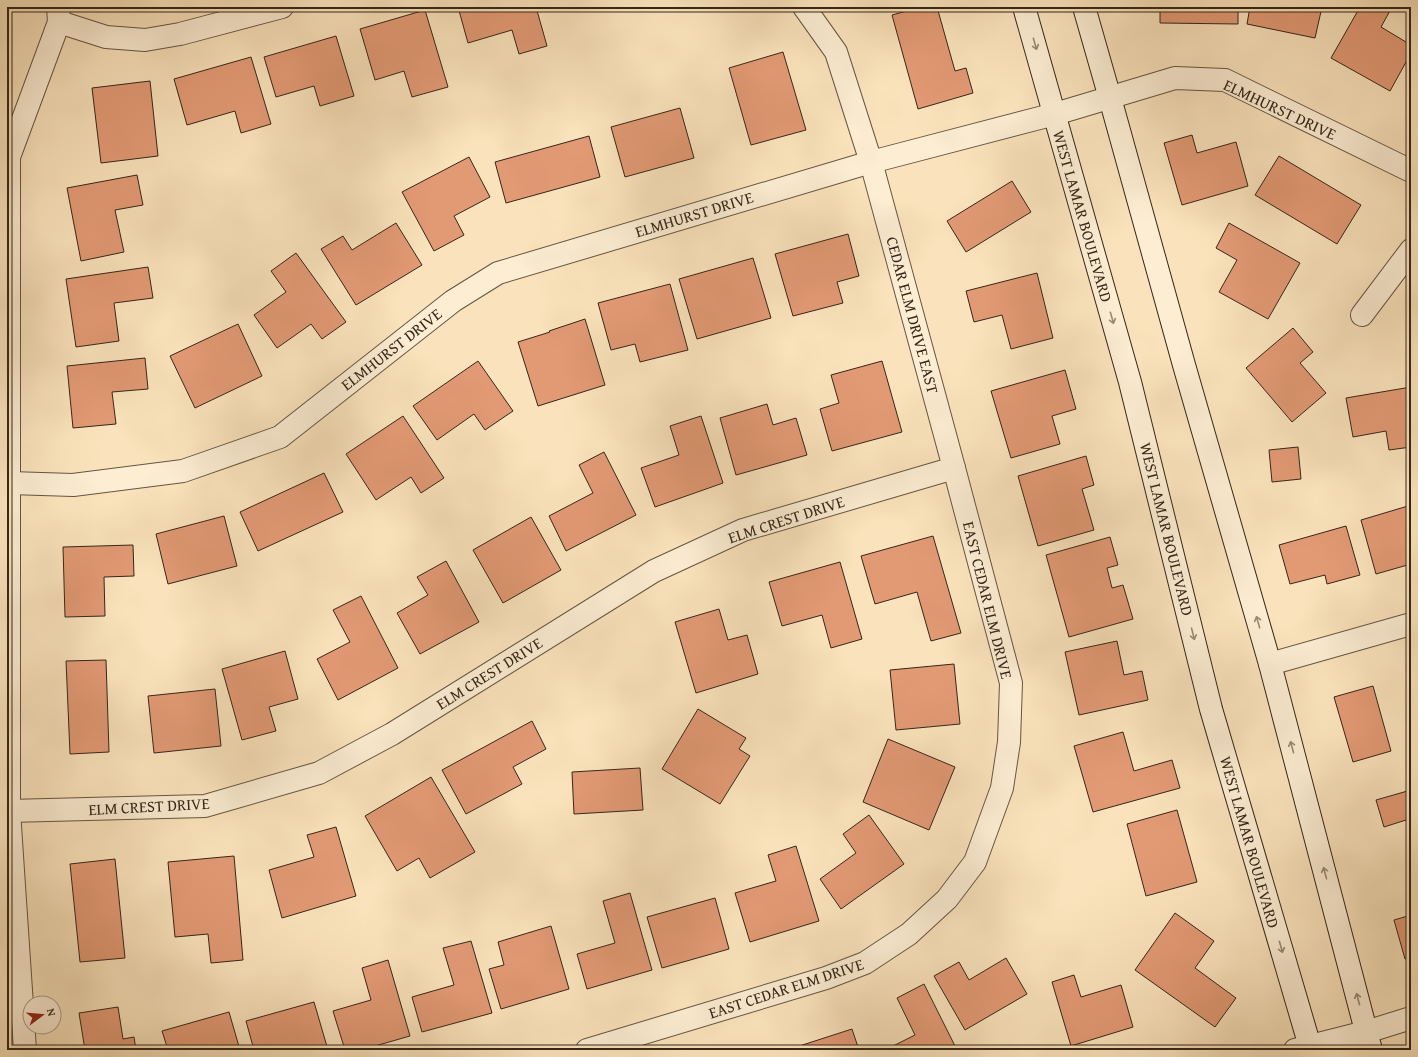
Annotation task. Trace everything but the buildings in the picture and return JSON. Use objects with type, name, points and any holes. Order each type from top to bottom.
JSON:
[{"type":"street","points":[[26,1050],[9,811],[9,157],[59,15],[106,37],[145,40],[180,34],[282,7]]},
{"type":"street","name":"CEDAR ELM DRIVE EAST","points":[[804,7],[836,52],[871,162],[954,468]]},
{"type":"street","name":"WEST LAMAR BOULEVARD","points":[[1024,7],[1130,382],[1211,709],[1305,1049]]},
{"type":"street","points":[[1084,7],[1184,365],[1270,664],[1368,1041]]},
{"type":"street","name":"ELMHURST DRIVE","points":[[10,482],[73,485],[183,470],[280,437],[453,301],[498,272],[871,162],[1055,114],[1175,78],[1225,80],[1410,168]]},
{"type":"street","points":[[1362,315],[1411,250]]},
{"type":"street","name":"ELM CREST DRIVE","points":[[9,811],[205,806],[319,773],[392,734],[654,571],[744,530],[954,468]]},
{"type":"street","name":"EAST CEDAR ELM DRIVE","points":[[587,1050],[826,978],[865,963],[909,934],[947,899],[975,862],[1002,788],[1010,742],[1011,683],[954,468]]},
{"type":"street","points":[[1270,664],[1411,624]]},
{"type":"street","points":[[1305,1049],[1368,1041],[1411,1018]]}]
